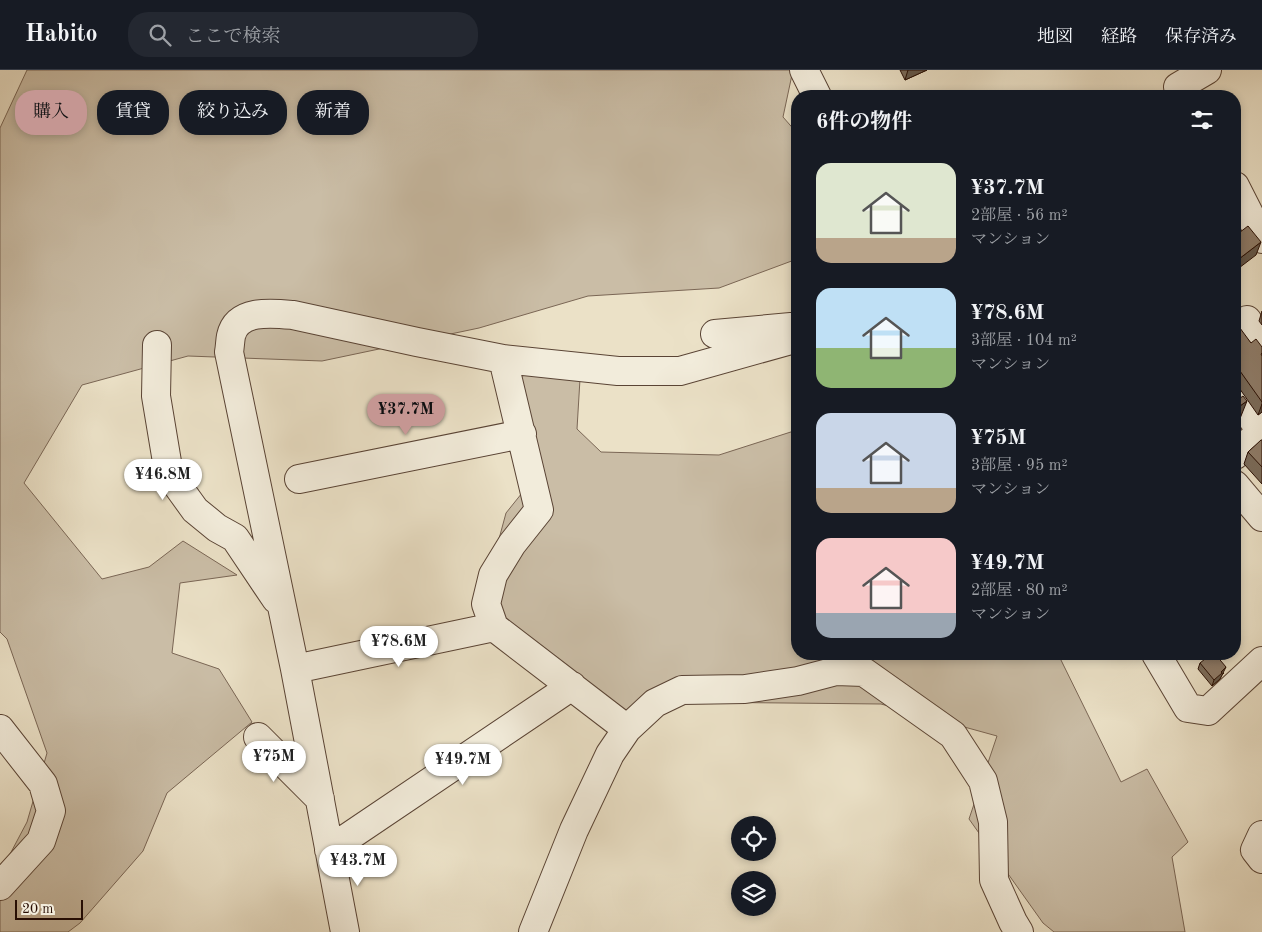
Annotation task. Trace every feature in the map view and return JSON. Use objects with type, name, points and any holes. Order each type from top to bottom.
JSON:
[{"type":"street","points":[[804,70],[814,90]]},
{"type":"street","points":[[1177,85],[1207,70]]},
{"type":"street","points":[[1241,198],[1262,239]]},
{"type":"street","points":[[345,932],[296,669],[230,352],[231,334],[238,322],[255,314],[293,315],[503,359],[618,371],[680,371],[791,340]]},
{"type":"street","points":[[1241,324],[1246,320],[1262,342]]},
{"type":"street","points":[[715,334],[791,328]]},
{"type":"street","points":[[157,346],[156,396],[169,474],[196,510],[217,528],[235,538],[284,611]]},
{"type":"street","points":[[503,359],[539,510],[512,544],[493,575],[486,604],[494,627],[627,729]]},
{"type":"street","points":[[1241,403],[1262,432],[1241,450]]},
{"type":"street","points":[[299,479],[522,434]]},
{"type":"street","points":[[1241,492],[1262,517]]},
{"type":"street","points":[[296,669],[494,627]]},
{"type":"street","points":[[1160,660],[1188,708],[1208,711],[1262,661]]},
{"type":"street","points":[[534,932],[574,830],[610,754],[627,729],[655,703],[682,690],[745,689],[836,671],[864,672],[953,735],[983,781],[993,822],[994,880],[1019,932]]},
{"type":"street","points":[[330,850],[572,686]]},
{"type":"street","points":[[0,729],[43,784],[51,811],[41,841],[0,886]]},
{"type":"street","points":[[258,737],[320,800]]},
{"type":"street","points":[[1262,835],[1255,850],[1262,858]]},
{"type":"shaded area","points":[[27,70],[793,70],[783,117],[791,126],[791,261],[719,288],[588,296],[479,328],[322,361],[188,356],[82,385],[24,483],[102,579],[149,567],[183,541],[237,575],[180,583],[172,653],[219,669],[252,722],[167,793],[143,851],[80,923],[68,932],[0,932],[0,873],[27,822],[47,753],[7,639],[0,632],[0,128],[15,96],[15,135],[87,135],[87,90],[18,90]]},
{"type":"shaded area","points":[[509,365],[580,379],[577,429],[601,452],[719,455],[791,432],[791,660],[1061,660],[1121,782],[1147,769],[1188,842],[1172,857],[1185,932],[1054,932],[1043,923],[969,819],[997,736],[881,704],[687,702],[624,716],[499,614],[496,550],[506,513],[538,473]]},
{"type":"building","points":[[1248,226],[1261,242],[1241,257],[1241,231]]},
{"type":"building","points":[[1241,329],[1251,343],[1256,339],[1262,347],[1262,402],[1241,372]]},
{"type":"building","points":[[1243,396],[1247,401],[1241,405],[1241,398]]},
{"type":"building","points":[[1262,440],[1262,467],[1248,452]]},
{"type":"building","points":[[1204,660],[1220,660],[1226,667],[1214,680],[1200,663]]}]
